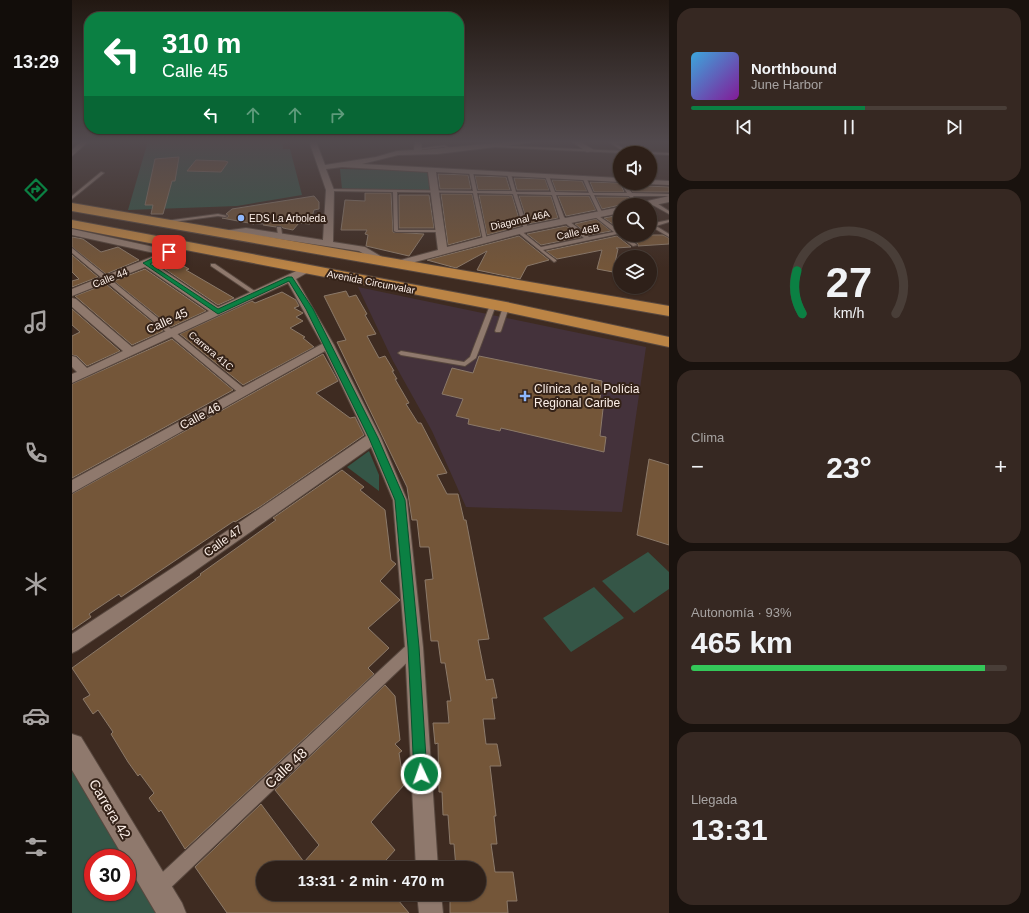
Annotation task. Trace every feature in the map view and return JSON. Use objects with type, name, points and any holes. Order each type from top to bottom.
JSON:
[{"type":"highway","name":"Avenida Circunvalar","points":[[72,207],[400,263],[430,262],[669,311]]},
{"type":"highway","name":"Avenida Circunvalar","points":[[72,224],[295,272],[499,306],[669,342]]},
{"type":"street","points":[[327,184],[330,190],[328,243]]},
{"type":"street","points":[[434,184],[443,251]]},
{"type":"street","points":[[657,202],[669,199]]},
{"type":"street","name":"Diagonal 46A","points":[[430,262],[443,251],[522,230],[613,211]]},
{"type":"street","points":[[226,233],[246,231],[280,232],[362,249],[379,259]]},
{"type":"street","name":"Calle 44","points":[[72,232],[169,252],[72,293]]},
{"type":"street","name":"Carrera 41C","points":[[72,250],[244,392]]},
{"type":"street","points":[[146,263],[218,312]]},
{"type":"street","points":[[295,272],[309,309],[374,438],[400,500],[414,647],[427,861]]},
{"type":"street","name":"Calle 45","points":[[72,379],[256,294],[295,272]]},
{"type":"street","points":[[72,301],[131,352]]},
{"type":"street","name":"Calle 46","points":[[72,487],[328,346]]},
{"type":"street","points":[[72,360],[85,373]]},
{"type":"street","name":"Calle 47","points":[[72,644],[186,568],[374,438]]},
{"type":"street","name":"Calle 48","points":[[158,888],[414,647]]},
{"type":"street","name":"Carrera 42","points":[[72,746],[172,913]]},
{"type":"street","points":[[430,901],[431,913]]},
{"type":"lane","points":[[72,198],[89,184]]},
{"type":"lane","points":[[473,184],[485,240]]},
{"type":"lane","points":[[512,184],[522,230],[540,250],[554,261]]},
{"type":"lane","points":[[550,184],[560,213],[565,221],[588,239]]},
{"type":"lane","points":[[587,184],[592,194],[598,214],[613,227]]},
{"type":"lane","points":[[330,190],[669,195]]},
{"type":"lane","points":[[627,190],[632,198]]},
{"type":"lane","points":[[395,191],[396,231],[440,231]]},
{"type":"lane","points":[[657,206],[669,213]]},
{"type":"lane","points":[[163,222],[218,215],[225,216]]},
{"type":"lane","points":[[657,224],[669,221]]},
{"type":"lane","points":[[657,229],[669,236]]},
{"type":"lane","points":[[280,232],[302,246]]},
{"type":"lane","name":"Calle 46B","points":[[540,250],[613,234]]},
{"type":"lane","points":[[213,265],[256,294]]},
{"type":"lane","points":[[401,353],[465,364],[473,358],[483,329],[499,306]]},
{"type":"lane","points":[[498,331],[499,306]]},
{"type":"shaded area","name":"Clínica de la Polícia Regional Caribe","points":[[358,287],[646,347],[622,512],[466,507],[432,431],[393,361]]},
{"type":"green space","points":[[136,184],[299,184],[302,195],[237,206],[128,210]]},
{"type":"green space","points":[[341,184],[429,184],[430,191],[342,189]]},
{"type":"green space","points":[[369,451],[379,475],[379,491],[347,467]]},
{"type":"green space","points":[[648,552],[669,572],[669,589],[634,613],[602,581]]},
{"type":"green space","points":[[594,587],[624,618],[571,652],[543,618]]},
{"type":"green space","points":[[72,746],[134,849],[84,849],[84,901],[136,901],[136,853],[172,913],[72,913]]},
{"type":"building","points":[[150,184],[171,184],[163,214],[151,214],[153,205],[145,205]]},
{"type":"building","points":[[439,184],[470,184],[471,189],[440,189]]},
{"type":"building","points":[[477,184],[508,184],[510,190],[478,190]]},
{"type":"building","points":[[515,184],[547,184],[549,190],[517,190]]},
{"type":"building","points":[[553,184],[583,184],[587,191],[556,191]]},
{"type":"building","points":[[591,184],[613,184],[613,190],[623,190],[624,192],[594,192]]},
{"type":"building","points":[[657,186],[669,187],[669,192],[633,192],[632,190],[657,190]]},
{"type":"building","points":[[365,193],[391,193],[393,232],[424,234],[409,256],[366,246],[368,235],[365,234],[367,230],[341,230],[345,200],[365,201]]},
{"type":"building","points":[[441,194],[472,194],[481,236],[448,245]]},
{"type":"building","points":[[399,195],[429,195],[434,228],[399,228]]},
{"type":"building","points":[[479,195],[512,195],[521,226],[487,235]]},
{"type":"building","points":[[314,196],[319,202],[319,209],[314,210],[310,224],[299,223],[293,230],[283,228],[281,226],[276,227],[263,225],[263,222],[255,220],[254,224],[222,218],[228,217],[226,214],[232,209]]},
{"type":"building","points":[[519,196],[551,196],[558,218],[528,224]]},
{"type":"building","points":[[558,196],[589,196],[596,210],[566,216]]},
{"type":"building","points":[[596,197],[629,198],[613,198],[613,207],[602,209]]},
{"type":"building","points":[[613,216],[613,224],[604,218]]},
{"type":"building","points":[[596,219],[611,231],[589,235],[575,224]]},
{"type":"building","points":[[566,226],[581,237],[541,245],[527,234]]},
{"type":"building","points":[[657,235],[663,235],[669,238],[669,244],[638,246],[636,242],[657,242]]},
{"type":"building","points":[[519,236],[549,260],[527,266],[520,279],[477,270],[487,251],[456,268],[427,260]]},
{"type":"building","points":[[72,237],[83,239],[101,252],[118,247],[139,260],[106,274],[72,247]]},
{"type":"building","points":[[613,237],[613,242],[625,242],[631,247],[616,248],[618,250],[613,250],[613,272],[597,269],[602,250],[557,259],[546,251]]},
{"type":"building","points":[[72,255],[98,277],[72,287],[72,281],[79,279],[72,272]]},
{"type":"building","points":[[170,258],[189,269],[186,270],[234,298],[218,305],[156,263]]},
{"type":"building","points":[[145,269],[206,311],[171,327],[114,281]]},
{"type":"building","points":[[106,284],[163,331],[132,345],[75,296]]},
{"type":"building","points":[[346,291],[349,297],[356,295],[376,334],[367,336],[379,358],[385,356],[394,371],[392,371],[397,379],[395,379],[409,403],[406,404],[418,423],[421,423],[447,473],[437,475],[447,494],[458,494],[464,520],[466,520],[489,639],[478,640],[486,680],[493,679],[497,698],[492,698],[495,719],[483,719],[486,744],[497,744],[501,766],[490,766],[496,816],[494,816],[497,844],[491,844],[495,872],[513,872],[517,901],[507,901],[508,913],[450,913],[450,901],[486,901],[486,861],[455,861],[454,844],[450,844],[448,815],[443,815],[442,792],[439,792],[438,743],[435,744],[433,723],[449,723],[447,701],[451,701],[445,663],[441,663],[438,641],[431,641],[425,580],[433,579],[429,547],[420,547],[417,520],[412,520],[407,487],[337,342],[346,340],[324,296]]},
{"type":"building","points":[[282,292],[296,300],[299,306],[294,308],[303,313],[296,317],[303,321],[290,328],[305,337],[303,338],[314,347],[243,385],[180,334],[252,301],[255,303]]},
{"type":"building","points":[[72,309],[120,351],[87,366],[77,356],[72,355],[72,336],[80,332],[72,325]]},
{"type":"building","points":[[172,339],[233,390],[72,478],[72,384]]},
{"type":"building","points":[[323,354],[338,381],[316,393],[350,418],[355,417],[364,435],[261,506],[235,522],[234,521],[121,597],[119,594],[89,614],[91,617],[72,630],[72,494]]},
{"type":"building","points":[[479,356],[602,381],[600,399],[604,400],[600,436],[606,437],[604,452],[501,428],[500,431],[468,424],[469,419],[456,416],[463,399],[442,394],[452,368],[473,373]]},
{"type":"building","points":[[649,459],[669,465],[669,545],[637,535]]},
{"type":"building","points":[[342,470],[364,487],[360,490],[385,510],[391,560],[396,564],[380,581],[400,600],[368,628],[389,648],[368,668],[374,674],[185,849],[161,810],[159,812],[149,798],[154,793],[140,774],[138,776],[128,762],[111,734],[113,732],[98,710],[93,714],[83,699],[90,695],[72,668],[276,520],[273,518]]},
{"type":"building","points":[[385,685],[395,696],[400,740],[395,744],[402,751],[399,753],[404,785],[371,822],[395,850],[385,861],[305,861],[319,845],[275,790]]},
{"type":"building","points":[[261,804],[303,861],[256,861],[256,901],[399,901],[409,913],[227,913],[195,867]]},
{"type":"place","name":"EDS La Arboleda","points":[[241,218]]},
{"type":"place","name":"Clínica de la Polícia Regional Caribe","points":[[525,396]]},
{"type":"route","points":[[169,252],[146,263],[218,312],[290,278],[309,309],[374,438],[400,500],[414,647],[421,774]]}]
